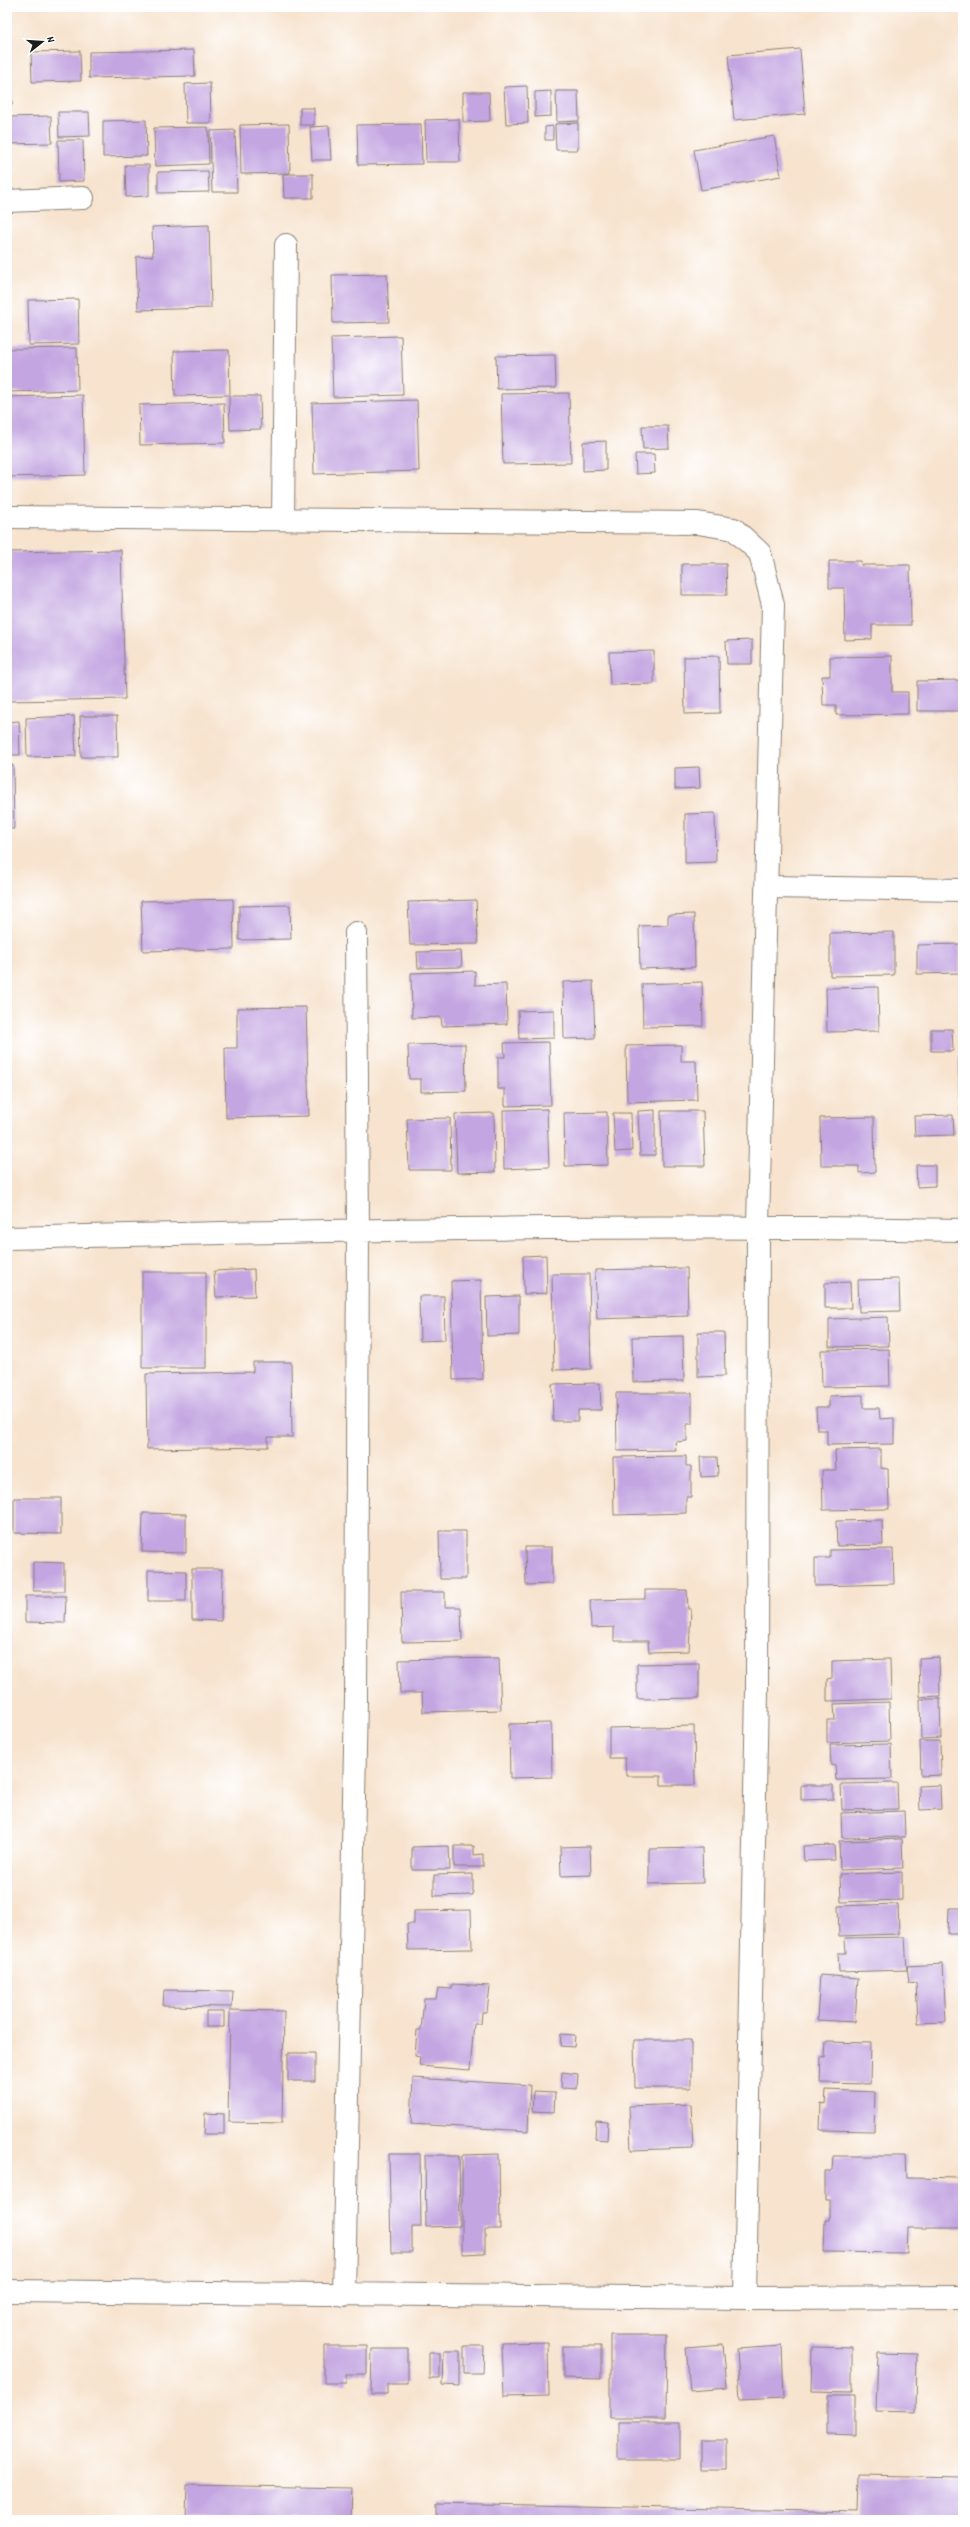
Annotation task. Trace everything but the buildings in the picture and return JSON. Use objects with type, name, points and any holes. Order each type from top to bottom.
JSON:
[{"type":"street","points":[[7,201],[83,198]]},
{"type":"street","points":[[283,519],[286,245]]},
{"type":"street","points":[[7,517],[698,523],[734,529],[760,553],[773,605],[768,887],[758,1226],[758,1692],[745,2298]]},
{"type":"street","points":[[768,887],[963,890]]},
{"type":"street","points":[[344,2295],[356,1699],[358,1230],[356,933]]},
{"type":"street","points":[[7,1238],[358,1230],[758,1226],[963,1230]]},
{"type":"street","points":[[7,2291],[745,2298],[963,2297]]}]
